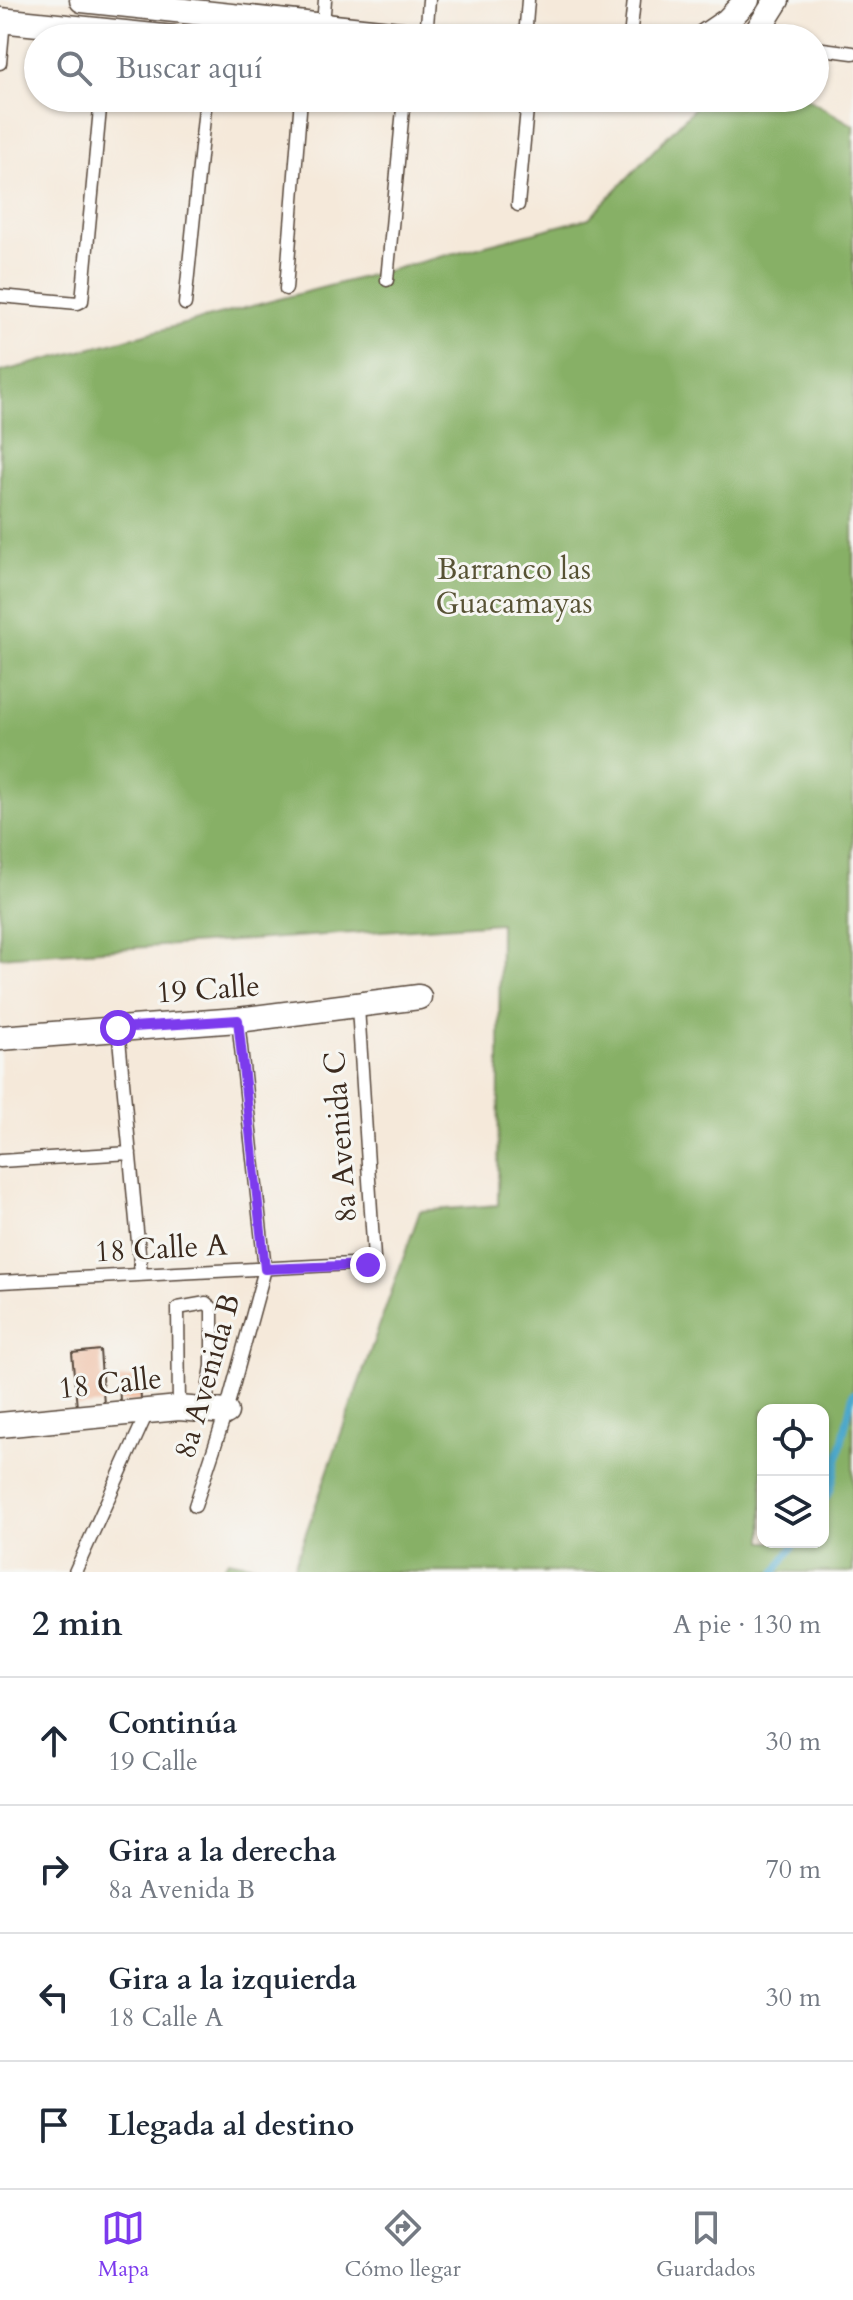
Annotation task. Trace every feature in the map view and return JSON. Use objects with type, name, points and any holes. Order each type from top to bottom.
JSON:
[{"type":"street","points":[[82,0],[209,7],[317,24]]},
{"type":"street","points":[[723,24],[747,0]]},
{"type":"street","points":[[762,24],[777,0]]},
{"type":"street","points":[[2,20],[30,24]]},
{"type":"street","name":"19 Calle","points":[[0,1038],[238,1020],[419,997]]},
{"type":"street","name":"18 Calle","points":[[2,1430],[179,1408],[215,1411]]},
{"type":"lane","points":[[323,24],[325,0]]},
{"type":"lane","points":[[427,24],[429,0]]},
{"type":"lane","points":[[526,24],[528,0]]},
{"type":"lane","points":[[631,24],[634,0]]},
{"type":"lane","points":[[0,63],[2,20]]},
{"type":"lane","points":[[829,50],[853,53]]},
{"type":"lane","points":[[0,296],[81,303],[100,112]]},
{"type":"lane","points":[[185,304],[205,112]]},
{"type":"lane","points":[[286,289],[300,112]]},
{"type":"lane","points":[[387,280],[403,112]]},
{"type":"lane","points":[[518,205],[527,112]]},
{"type":"lane","name":"8a Avenida C","points":[[358,1007],[374,1258],[371,1263]]},
{"type":"lane","name":"8a Avenida B","points":[[195,1506],[215,1411],[239,1367],[265,1269],[238,1020]]},
{"type":"lane","points":[[118,1028],[141,1274]]},
{"type":"lane","points":[[0,1161],[130,1153]]},
{"type":"lane","name":"18 Calle A","points":[[0,1282],[371,1263]]},
{"type":"lane","points":[[179,1408],[178,1307],[206,1303],[212,1308],[215,1411]]},
{"type":"lane","points":[[212,1366],[239,1367]]},
{"type":"lane","points":[[75,1572],[147,1413]]},
{"type":"green space","name":"Barranco las Guacamayas","points":[[829,111],[853,125],[853,1572],[292,1572],[420,1211],[498,1205],[500,923],[0,957],[0,372],[589,218],[690,112]]},
{"type":"green space","points":[[228,1560],[292,1572],[221,1572]]},
{"type":"building","points":[[100,1350],[104,1404],[77,1407],[72,1353]]},
{"type":"building","points":[[140,1377],[141,1401],[120,1402],[119,1379]]},
{"type":"waterway","points":[[829,1493],[853,1393]]},
{"type":"waterway","points":[[775,1572],[792,1548]]},
{"type":"route","points":[[118,1028],[238,1020],[265,1269],[368,1265]]}]
